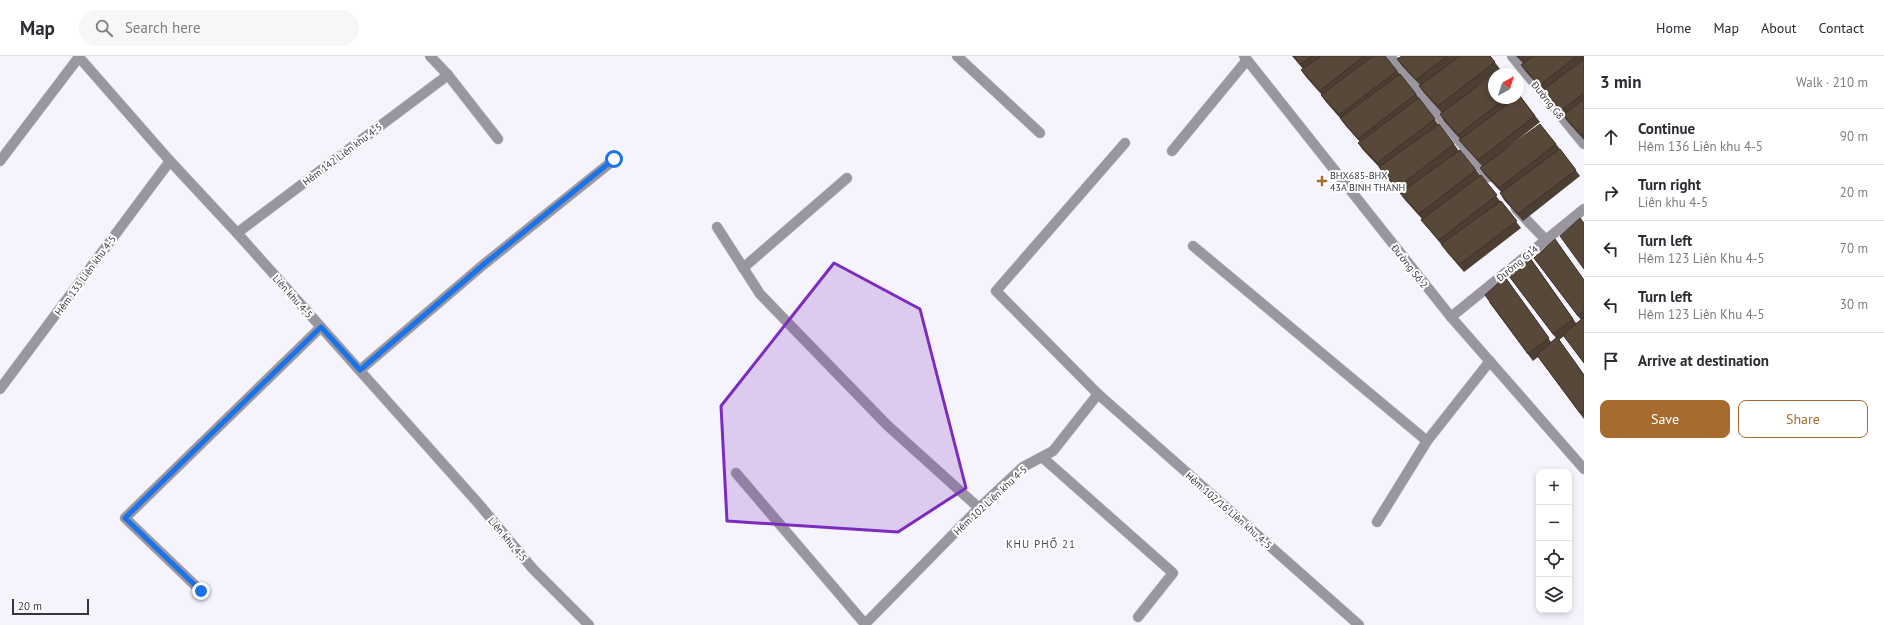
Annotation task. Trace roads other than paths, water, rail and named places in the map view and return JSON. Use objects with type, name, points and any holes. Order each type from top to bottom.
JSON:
[{"type":"street","points":[[430,56],[448,75],[498,139]]},
{"type":"street","points":[[957,56],[1040,133]]},
{"type":"street","points":[[1390,56],[1496,185]]},
{"type":"street","name":"Đường G8","points":[[1512,56],[1584,144]]},
{"type":"street","points":[[0,161],[79,57]]},
{"type":"street","name":"Liên khu 4-5","points":[[79,57],[170,161],[237,233],[478,503],[533,569],[589,625]]},
{"type":"street","points":[[1172,152],[1246,58]]},
{"type":"street","name":"Đường Số 2","points":[[1246,58],[1451,317],[1584,469]]},
{"type":"street","name":"Hẻm 142 Liên khu 4-5","points":[[237,233],[448,75]]},
{"type":"street","points":[[1098,394],[996,291],[1124,143]]},
{"type":"street","points":[[360,370],[483,265],[614,159]]},
{"type":"street","name":"Hẻm 133 Liên khu 4-5","points":[[0,389],[170,161]]},
{"type":"street","points":[[743,268],[847,178]]},
{"type":"street","points":[[1511,203],[1546,240]]},
{"type":"street","name":"Đường G14","points":[[1451,317],[1584,209]]},
{"type":"street","points":[[717,227],[760,294],[886,425],[979,508]]},
{"type":"street","points":[[1193,246],[1427,441]]},
{"type":"street","points":[[201,591],[125,518],[321,327]]},
{"type":"street","points":[[1377,522],[1427,441],[1490,362]]},
{"type":"street","name":"Hẻm 102 Liên khu 4-5","points":[[865,625],[979,508],[1023,467],[1053,451],[1098,394]]},
{"type":"street","name":"Hẻm 102/16 Liên khu 4-5","points":[[1098,394],[1359,625]]},
{"type":"street","points":[[1042,457],[1173,573],[1138,617]]},
{"type":"street","points":[[736,473],[865,625]]},
{"type":"place","name":"BHX685-BHX 43A BINH THANH","points":[[1322,181]]},
{"type":"district","name":"KHU PHỐ 21","points":[[1041,544]]}]
